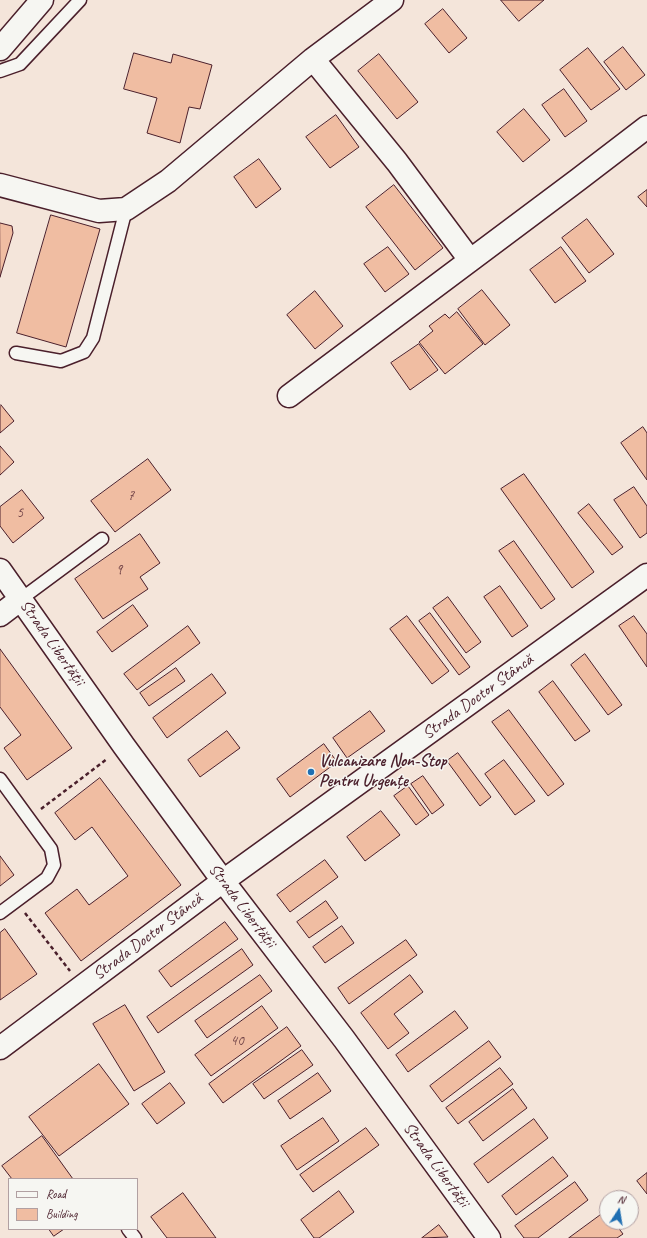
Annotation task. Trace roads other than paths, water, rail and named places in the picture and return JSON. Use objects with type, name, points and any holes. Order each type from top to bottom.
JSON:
[{"type":"street","points":[[0,49],[42,0]]},
{"type":"street","points":[[0,185],[99,211],[126,209],[168,181],[313,60],[392,0]]},
{"type":"street","points":[[313,60],[397,162],[470,260]]},
{"type":"street","points":[[289,396],[647,127]]},
{"type":"street","name":"Strada Libertății","points":[[0,570],[124,746],[223,882],[344,1039],[489,1238]]},
{"type":"street","name":"Strada Doctor Stâncă","points":[[0,1048],[223,882],[647,575]]},
{"type":"street","points":[[0,615],[21,599]]},
{"type":"lane","points":[[0,71],[20,64],[80,0]]},
{"type":"lane","points":[[16,353],[62,361],[84,352],[93,338],[126,209]]},
{"type":"lane","points":[[21,599],[102,539]]},
{"type":"lane","points":[[0,778],[51,849],[54,865],[47,878],[0,914]]},
{"type":"lane","points":[[129,1230],[135,1238]]},
{"type":"place","name":"Vulcanizare Non-Stop Pentru Urgențe","points":[[311,772]]}]
